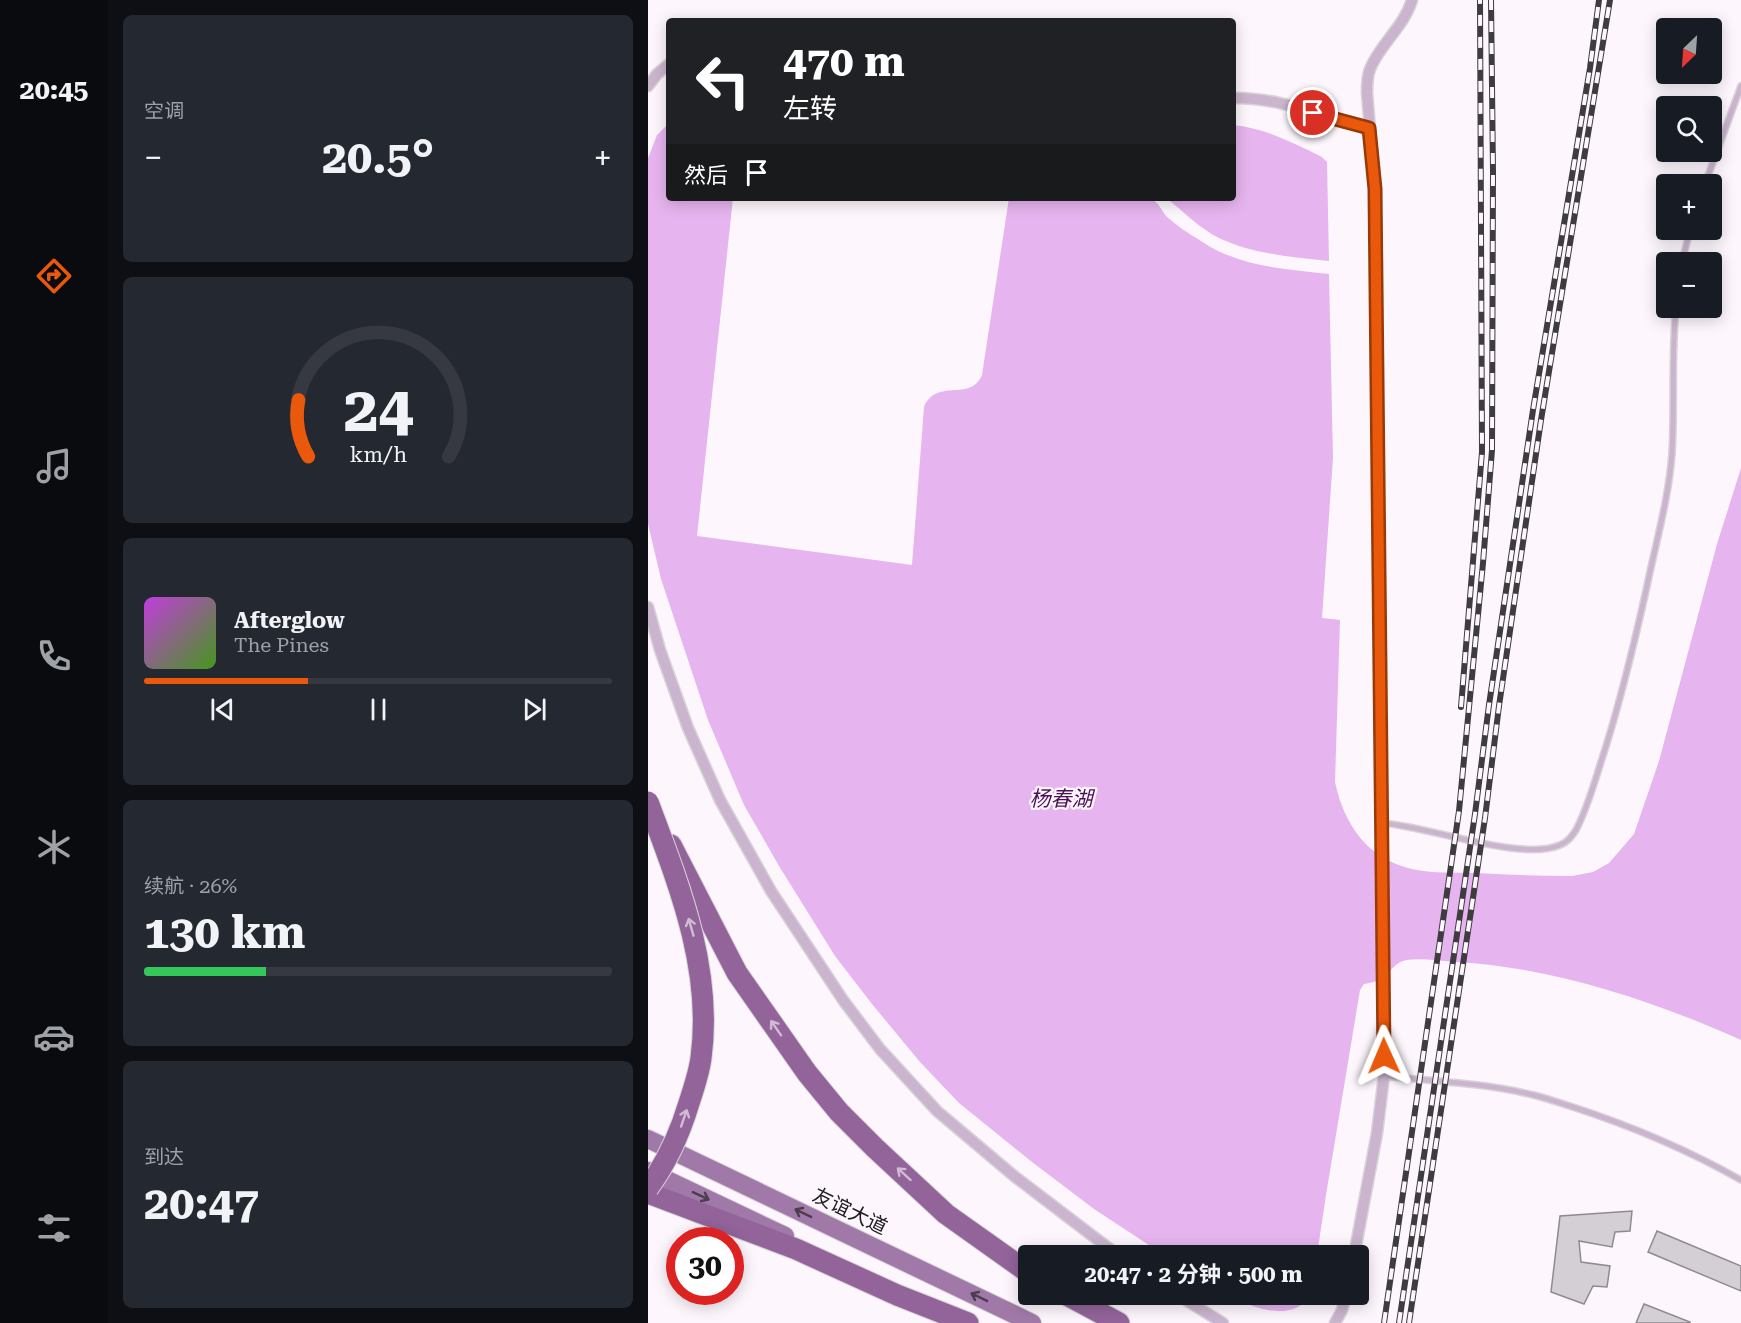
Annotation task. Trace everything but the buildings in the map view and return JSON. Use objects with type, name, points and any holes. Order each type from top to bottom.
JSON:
[{"type":"highway","points":[[648,802],[680,888],[695,940],[703,994],[703,1035],[701,1060],[683,1122],[666,1161],[648,1188]]},
{"type":"highway","points":[[648,802],[737,973],[807,1073],[846,1119],[946,1214],[1018,1265]]},
{"type":"highway","points":[[648,1193],[796,1249],[897,1295],[968,1323]]},
{"type":"highway","points":[[1085,1305],[1119,1323]]},
{"type":"main road","name":"友谊大道","points":[[648,1139],[1032,1323]]},
{"type":"main road","points":[[648,1171],[968,1323]]},
{"type":"street","points":[[1356,1245],[1377,1133],[1384,1076],[1375,189],[1367,93],[1369,72],[1374,61],[1406,15],[1412,0]]},
{"type":"street","points":[[648,86],[666,66]]},
{"type":"street","points":[[1236,98],[1274,103],[1369,128]]},
{"type":"street","points":[[648,607],[660,650],[688,728],[720,800],[771,891],[843,1000],[880,1049],[937,1111],[1023,1183],[1105,1245]]},
{"type":"street","points":[[1194,1305],[1223,1323]]},
{"type":"street","points":[[1342,1323],[1343,1305]]},
{"type":"street","points":[[1335,1323],[1342,1310]]},
{"type":"lane","points":[[1709,174],[1741,86]]},
{"type":"lane","points":[[1382,825],[1400,824],[1505,847],[1534,849],[1545,849],[1563,844],[1572,836],[1593,788],[1627,676],[1662,514],[1672,452],[1675,318]]},
{"type":"lane","points":[[1384,1076],[1492,1087],[1531,1094],[1594,1114],[1646,1134],[1741,1180]]},
{"type":"water","name":"杨春湖","points":[[666,126],[666,201],[733,201],[697,536],[912,565],[924,407],[937,393],[970,388],[982,375],[1009,201],[1154,201],[1167,217],[1183,230],[1216,250],[1247,262],[1329,274],[1333,458],[1322,618],[1340,620],[1335,782],[1344,812],[1360,838],[1382,857],[1412,869],[1436,872],[1572,876],[1593,872],[1609,863],[1634,834],[1659,761],[1717,544],[1741,468],[1741,1040],[1673,1012],[1602,988],[1565,979],[1492,965],[1425,959],[1406,960],[1396,965],[1381,979],[1364,984],[1360,990],[1318,1245],[1149,1245],[1094,1209],[1032,1162],[959,1103],[920,1062],[835,956],[744,805],[708,720],[661,579],[648,524],[648,158],[657,135]]},
{"type":"water","points":[[1236,126],[1279,137],[1322,157],[1327,162],[1329,261],[1245,248],[1219,238],[1170,201],[1236,201]]},
{"type":"water","points":[[1250,1305],[1301,1305],[1284,1311],[1261,1309]]},
{"type":"railway","points":[[1461,707],[1482,452],[1480,0]]},
{"type":"railway","points":[[1384,1323],[1459,811],[1483,563],[1492,450],[1491,0]]},
{"type":"railway","points":[[1399,1323],[1533,410],[1590,68],[1599,0]]},
{"type":"railway","points":[[1409,1323],[1485,818],[1541,420],[1610,0]]},
{"type":"route","points":[[1313,113],[1369,128],[1375,189],[1384,1056]]}]
